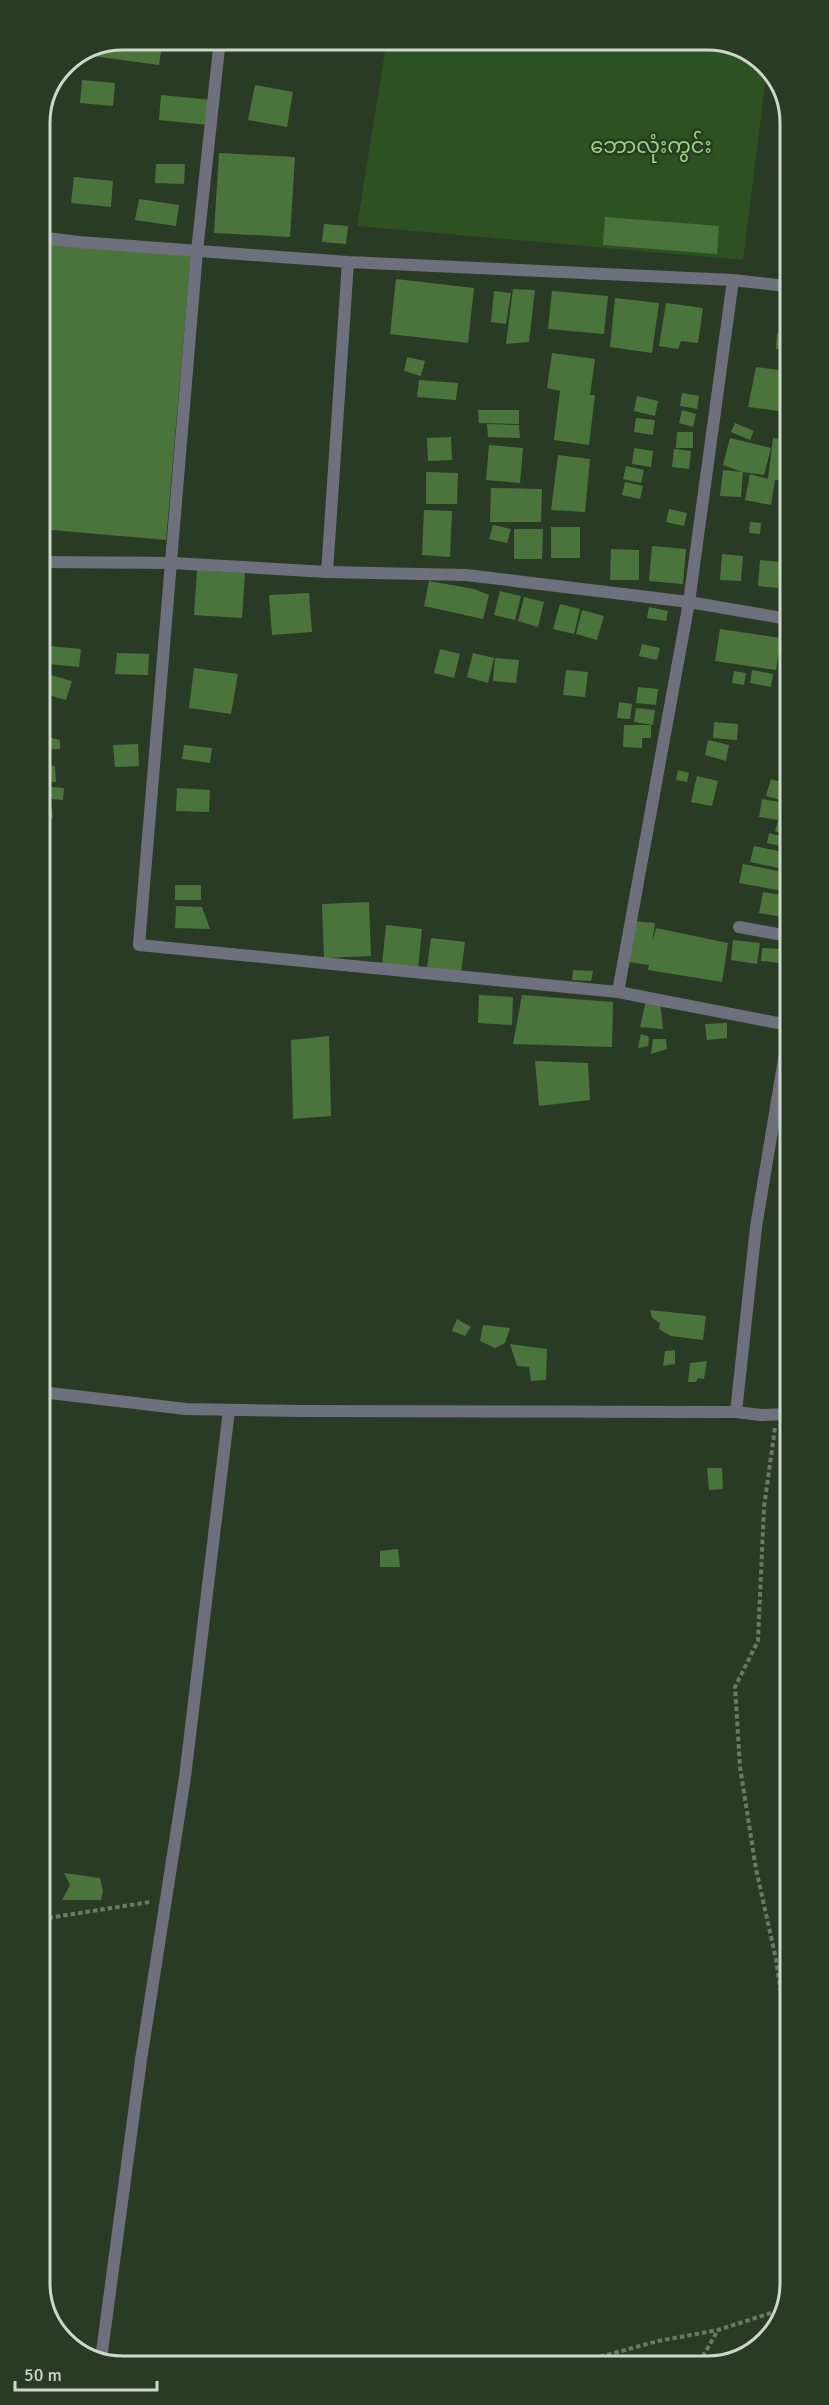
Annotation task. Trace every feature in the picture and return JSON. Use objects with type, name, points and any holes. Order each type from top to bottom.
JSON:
[{"type":"street","points":[[219,49],[197,251],[173,563],[139,945],[618,992],[780,1023]]},
{"type":"street","points":[[49,238],[348,262],[733,280],[780,285]]},
{"type":"street","points":[[327,572],[348,262]]},
{"type":"street","points":[[618,992],[689,602],[733,280]]},
{"type":"street","points":[[49,562],[173,563],[327,572],[466,575],[689,602],[780,618]]},
{"type":"street","points":[[739,927],[780,935]]},
{"type":"street","points":[[736,1412],[756,1227],[780,1083]]},
{"type":"street","points":[[49,1393],[186,1409],[780,1414]]},
{"type":"street","points":[[102,2352],[141,2060],[184,1777],[230,1410]]},
{"type":"path","points":[[774,1414],[775,1436],[764,1507],[760,1557],[758,1641],[735,1687],[742,1779],[756,1869],[780,1986]]},
{"type":"path","points":[[49,1918],[166,1900]]},
{"type":"path","points":[[603,2356],[658,2341],[718,2330],[773,2312]]},
{"type":"path","points":[[703,2356],[718,2330]]},
{"type":"green space","name":"ဘောလုံးကွင်း","points":[[385,49],[711,50],[725,52],[743,59],[766,80],[743,260],[357,226]]},
{"type":"building","points":[[122,49],[161,49],[159,65],[93,56]]},
{"type":"building","points":[[82,80],[115,83],[113,106],[80,103]]},
{"type":"building","points":[[255,85],[293,92],[287,127],[248,120]]},
{"type":"building","points":[[161,95],[212,100],[209,125],[159,120]]},
{"type":"building","points":[[219,153],[295,157],[290,237],[214,233]]},
{"type":"building","points":[[156,164],[185,164],[184,184],[155,183]]},
{"type":"building","points":[[74,177],[113,181],[111,207],[71,203]]},
{"type":"building","points":[[139,199],[179,205],[176,226],[135,220]]},
{"type":"building","points":[[605,217],[719,226],[717,254],[603,245]]},
{"type":"building","points":[[324,224],[348,226],[346,244],[322,242]]},
{"type":"building","points":[[49,241],[191,254],[166,540],[49,530]]},
{"type":"building","points":[[396,279],[474,288],[468,343],[390,334]]},
{"type":"building","points":[[513,289],[535,290],[529,342],[506,344]]},
{"type":"building","points":[[494,291],[511,293],[506,324],[491,322]]},
{"type":"building","points":[[552,291],[608,296],[604,334],[548,329]]},
{"type":"building","points":[[615,298],[659,303],[652,353],[610,347]]},
{"type":"building","points":[[666,303],[703,308],[698,343],[681,341],[678,349],[659,346]]},
{"type":"building","points":[[777,333],[780,333],[780,349],[776,349]]},
{"type":"building","points":[[552,353],[595,359],[590,395],[595,395],[589,445],[554,440],[560,391],[547,388]]},
{"type":"building","points":[[407,357],[425,361],[421,376],[404,371]]},
{"type":"building","points":[[756,367],[780,370],[779,411],[748,407]]},
{"type":"building","points":[[419,380],[458,383],[456,400],[417,397]]},
{"type":"building","points":[[682,393],[699,396],[697,409],[680,406]]},
{"type":"building","points":[[637,396],[658,401],[655,416],[634,411]]},
{"type":"building","points":[[478,410],[519,410],[519,424],[479,423]]},
{"type":"building","points":[[682,410],[696,414],[693,427],[679,423]]},
{"type":"building","points":[[636,418],[655,420],[653,435],[634,432]]},
{"type":"building","points":[[735,423],[754,431],[750,440],[731,432]]},
{"type":"building","points":[[487,424],[519,425],[520,438],[488,437]]},
{"type":"building","points":[[677,432],[693,432],[693,448],[676,448]]},
{"type":"building","points":[[451,437],[452,460],[428,461],[427,438]]},
{"type":"building","points":[[730,438],[771,448],[764,475],[743,472],[741,497],[720,496],[723,470],[742,472],[723,465]]},
{"type":"building","points":[[773,438],[780,439],[780,480],[775,480],[771,505],[745,500],[750,474],[768,479]]},
{"type":"building","points":[[489,445],[523,448],[520,483],[486,480]]},
{"type":"building","points":[[634,448],[653,451],[651,467],[632,464]]},
{"type":"building","points":[[674,449],[691,451],[689,469],[672,467]]},
{"type":"building","points":[[558,455],[590,459],[585,512],[551,510]]},
{"type":"building","points":[[626,466],[644,470],[641,483],[623,479]]},
{"type":"building","points":[[426,472],[458,473],[457,504],[426,504]]},
{"type":"building","points":[[625,482],[643,486],[640,499],[622,495]]},
{"type":"building","points":[[491,488],[542,489],[541,522],[490,522]]},
{"type":"building","points":[[669,509],[687,513],[684,526],[666,522]]},
{"type":"building","points":[[424,510],[452,511],[450,557],[422,555]]},
{"type":"building","points":[[750,522],[761,523],[760,534],[749,533]]},
{"type":"building","points":[[493,525],[511,529],[507,543],[489,539]]},
{"type":"building","points":[[551,527],[580,527],[580,558],[551,558]]},
{"type":"building","points":[[514,529],[543,529],[542,559],[514,559]]},
{"type":"building","points":[[652,546],[686,549],[683,584],[649,581]]},
{"type":"building","points":[[611,549],[639,550],[639,580],[610,580]]},
{"type":"building","points":[[722,554],[743,556],[741,581],[720,580]]},
{"type":"building","points":[[760,560],[780,562],[778,588],[758,586]]},
{"type":"building","points":[[197,570],[245,573],[242,618],[194,615]]},
{"type":"building","points":[[429,581],[474,589],[489,595],[483,619],[424,606]]},
{"type":"building","points":[[500,591],[521,596],[515,620],[494,615]]},
{"type":"building","points":[[309,593],[312,632],[272,635],[269,595]]},
{"type":"building","points":[[524,597],[544,602],[538,627],[518,621]]},
{"type":"building","points":[[560,604],[580,609],[574,634],[553,629]]},
{"type":"building","points":[[649,607],[668,611],[666,621],[647,618]]},
{"type":"building","points":[[582,610],[604,616],[597,640],[576,634]]},
{"type":"building","points":[[720,629],[780,638],[776,670],[715,661]]},
{"type":"building","points":[[642,644],[660,648],[657,660],[639,656]]},
{"type":"building","points":[[50,646],[81,649],[79,667],[49,664]]},
{"type":"building","points":[[440,649],[460,654],[454,678],[434,673]]},
{"type":"building","points":[[117,653],[149,654],[148,675],[115,674]]},
{"type":"building","points":[[473,653],[494,658],[488,683],[467,677]]},
{"type":"building","points":[[495,658],[519,660],[516,683],[493,681]]},
{"type":"building","points":[[194,668],[238,674],[231,714],[189,708]]},
{"type":"building","points":[[566,670],[588,672],[585,697],[563,695]]},
{"type":"building","points":[[752,670],[773,674],[771,687],[750,683]]},
{"type":"building","points":[[734,671],[746,673],[744,685],[732,683]]},
{"type":"building","points":[[49,675],[72,681],[66,700],[49,695]]},
{"type":"building","points":[[638,687],[658,689],[656,705],[636,703]]},
{"type":"building","points":[[619,702],[632,704],[630,719],[617,718]]},
{"type":"building","points":[[636,708],[655,710],[653,725],[634,722]]},
{"type":"building","points":[[714,722],[738,724],[737,740],[713,738]]},
{"type":"building","points":[[624,725],[651,725],[651,738],[642,738],[642,748],[623,747]]},
{"type":"building","points":[[49,737],[60,740],[60,749],[49,750]]},
{"type":"building","points":[[708,740],[729,745],[726,761],[705,755]]},
{"type":"building","points":[[138,744],[139,766],[115,767],[113,745]]},
{"type":"building","points":[[184,745],[212,748],[210,763],[182,759]]},
{"type":"building","points":[[49,766],[55,766],[56,782],[49,782]]},
{"type":"building","points":[[678,770],[689,773],[687,782],[676,780]]},
{"type":"building","points":[[697,776],[718,781],[712,806],[691,802]]},
{"type":"building","points":[[771,779],[780,782],[780,800],[766,796]]},
{"type":"building","points":[[49,787],[64,788],[63,800],[49,799]]},
{"type":"building","points":[[177,788],[210,790],[209,812],[176,811]]},
{"type":"building","points":[[762,799],[780,802],[778,820],[759,817]]},
{"type":"building","points":[[49,807],[52,807],[53,819],[49,818]]},
{"type":"building","points":[[780,814],[780,833],[775,831]]},
{"type":"building","points":[[769,833],[780,836],[780,846],[767,843]]},
{"type":"building","points":[[754,846],[780,851],[780,868],[750,862]]},
{"type":"building","points":[[743,864],[780,871],[780,891],[739,883]]},
{"type":"building","points":[[175,885],[201,885],[201,900],[175,900]]},
{"type":"building","points":[[763,892],[780,895],[780,917],[759,913]]},
{"type":"building","points":[[369,902],[371,956],[324,958],[322,904]]},
{"type":"building","points":[[176,906],[202,907],[210,929],[175,928]]},
{"type":"building","points":[[634,921],[655,923],[652,943],[656,928],[728,943],[722,982],[648,970],[649,965],[628,962]]},
{"type":"building","points":[[386,925],[422,929],[418,969],[382,965]]},
{"type":"building","points":[[431,938],[465,942],[461,973],[427,968]]},
{"type":"building","points":[[733,940],[760,943],[757,964],[731,960]]},
{"type":"building","points":[[762,948],[780,949],[779,963],[761,961]]},
{"type":"building","points":[[573,970],[593,971],[591,981],[572,980]]},
{"type":"building","points":[[479,995],[513,997],[512,1025],[478,1023]]},
{"type":"building","points":[[522,995],[613,1002],[612,1047],[513,1044]]},
{"type":"building","points":[[660,1000],[663,1029],[640,1027],[646,1001]]},
{"type":"building","points":[[727,1023],[727,1038],[707,1040],[705,1024]]},
{"type":"building","points":[[641,1034],[649,1037],[648,1046],[638,1048]]},
{"type":"building","points":[[329,1036],[331,1116],[293,1119],[291,1040]]},
{"type":"building","points":[[653,1039],[666,1039],[667,1049],[651,1054]]},
{"type":"building","points":[[535,1061],[588,1063],[590,1100],[539,1106]]},
{"type":"building","points":[[650,1310],[706,1316],[703,1340],[671,1336],[659,1329],[660,1323],[652,1318]]},
{"type":"building","points":[[457,1319],[471,1327],[465,1336],[452,1331]]},
{"type":"building","points":[[483,1325],[510,1328],[505,1343],[495,1348],[480,1341]]},
{"type":"building","points":[[510,1344],[547,1349],[546,1380],[531,1381],[529,1367],[517,1366]]},
{"type":"building","points":[[675,1350],[675,1364],[663,1366],[665,1351]]},
{"type":"building","points":[[707,1361],[704,1379],[698,1378],[696,1382],[688,1382],[690,1363]]},
{"type":"building","points":[[707,1468],[722,1468],[723,1489],[709,1490]]},
{"type":"building","points":[[398,1549],[400,1567],[380,1567],[380,1551]]},
{"type":"building","points":[[64,1873],[100,1878],[103,1891],[101,1900],[62,1900],[70,1885]]}]
